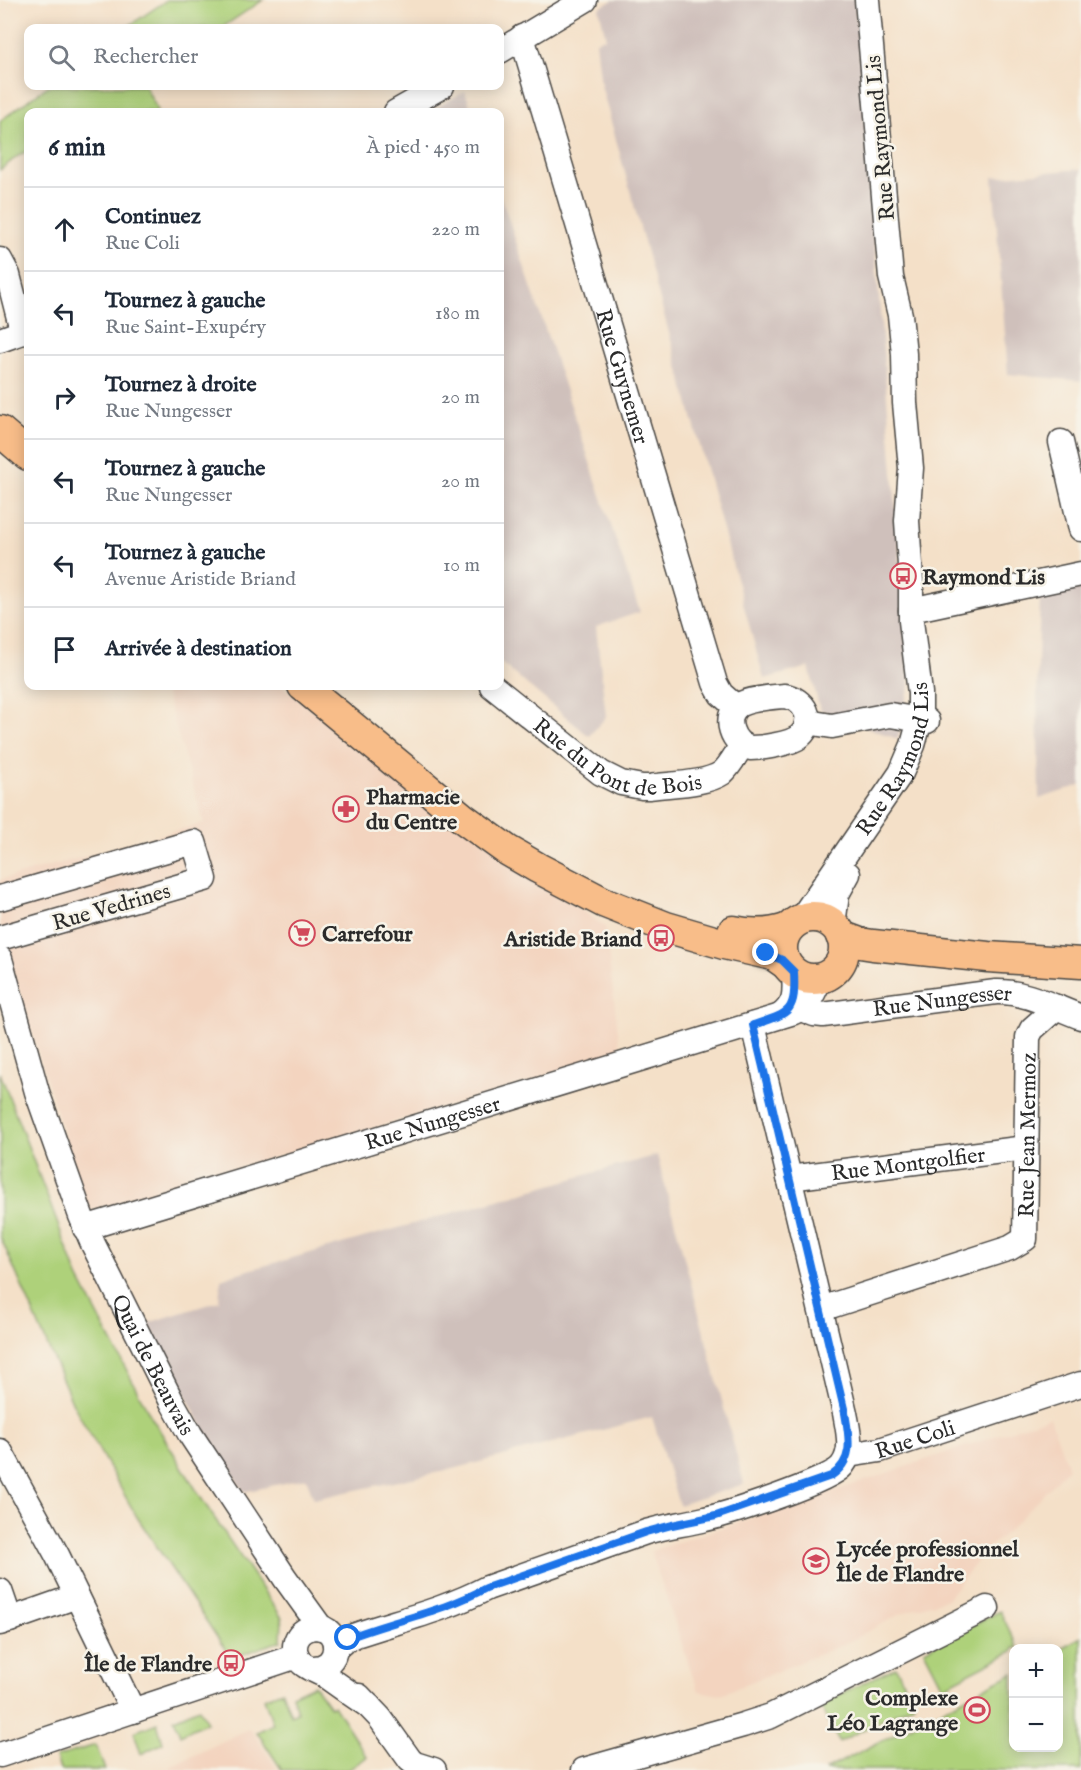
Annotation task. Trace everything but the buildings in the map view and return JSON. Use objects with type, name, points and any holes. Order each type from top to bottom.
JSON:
[{"type":"main road","points":[[0,431],[24,451]]},
{"type":"main road","points":[[308,690],[464,819],[507,850],[603,902],[666,927],[778,958],[819,956]]},
{"type":"main road","points":[[326,690],[483,816],[545,857],[648,906],[738,932],[772,933],[808,917],[820,918],[819,956]]},
{"type":"main road","points":[[795,924],[784,935],[782,953],[855,959],[988,957],[1081,963]]},
{"type":"street","points":[[504,49],[585,0]]},
{"type":"street","name":"Rue Raymond Lis","points":[[819,956],[838,890],[912,776],[919,760],[923,721],[907,521],[910,468],[904,354],[900,315],[891,277],[867,0]]},
{"type":"street","name":"Rue Guynemer","points":[[522,38],[715,683],[721,694],[736,707]]},
{"type":"street","points":[[403,108],[435,90]]},
{"type":"street","points":[[0,340],[20,326],[8,275],[1,262]]},
{"type":"street","points":[[1061,442],[1081,529]]},
{"type":"street","points":[[915,609],[1081,574]]},
{"type":"street","name":"Rue du Pont de Bois","points":[[497,690],[592,767],[621,783],[642,787],[709,778],[727,768],[742,745]]},
{"type":"street","points":[[788,696],[803,705],[807,712],[807,722],[803,733],[792,741],[759,747],[742,745],[735,740],[731,716],[736,707],[744,703],[788,696]]},
{"type":"street","points":[[807,722],[832,726],[890,715],[923,721]]},
{"type":"street","name":"Rue Raymond Lis","points":[[795,924],[901,773],[923,721]]},
{"type":"street","name":"Rue Vedrines","points":[[0,898],[194,842],[205,879],[0,938]]},
{"type":"street","points":[[791,1010],[808,1003],[819,956]]},
{"type":"street","name":"Quai de Beauvais","points":[[0,959],[32,1075],[85,1228],[190,1434],[285,1578],[330,1641],[336,1666],[341,1675],[369,1706]]},
{"type":"street","name":"Rue Nungesser","points":[[85,1228],[753,1025],[791,1010],[829,1015],[1002,992],[1022,995],[1081,1017]]},
{"type":"street","name":"Rue Jean Mermoz","points":[[821,1309],[1010,1248],[1024,1239],[1028,1037],[1032,1029],[1057,1007]]},
{"type":"street","name":"Quai de Beauvais","points":[[0,1014],[14,1060],[52,1137]]},
{"type":"street","points":[[753,1025],[845,1413],[849,1440],[848,1455]]},
{"type":"street","name":"Rue Montgolfier","points":[[789,1178],[1026,1148]]},
{"type":"street","name":"Rue Coli","points":[[330,1641],[348,1638],[441,1608],[466,1599],[486,1588],[646,1532],[705,1519],[822,1480],[837,1471],[848,1455],[880,1450],[1081,1384]]},
{"type":"street","points":[[0,1451],[36,1515],[133,1711]]},
{"type":"street","name":"Quai de Beauvais","points":[[285,1578],[301,1618],[302,1653]]},
{"type":"street","points":[[0,1591],[5,1621],[77,1596]]},
{"type":"street","points":[[584,1770],[771,1716],[987,1608]]},
{"type":"street","points":[[308,1628],[330,1641],[327,1665],[317,1668],[302,1653],[308,1628]]},
{"type":"street","points":[[302,1653],[327,1677],[369,1706],[410,1760],[434,1770]]},
{"type":"street","points":[[0,1755],[302,1653]]},
{"type":"shaded area","points":[[613,0],[855,0],[910,684],[898,739],[820,710],[809,667],[764,679],[601,85],[596,41],[606,38],[599,8]]},
{"type":"shaded area","points":[[465,91],[471,108],[436,108]]},
{"type":"shaded area","points":[[1081,169],[1081,381],[1008,374],[993,177]]},
{"type":"shaded area","points":[[504,206],[640,612],[596,627],[606,717],[589,736],[504,665]]},
{"type":"shaded area","points":[[1081,586],[1081,785],[1039,799],[1037,699],[1040,595]]},
{"type":"shaded area","points":[[286,690],[605,927],[621,1055],[88,1212],[0,930],[0,880],[204,823],[165,691]]},
{"type":"shaded area","points":[[657,1155],[744,1484],[679,1505],[652,1417],[449,1470],[314,1499],[306,1478],[244,1492],[204,1430],[148,1323],[219,1301],[221,1279],[235,1274]]},
{"type":"shaded area","name":"Lycée professionnel Île de Flandre","points":[[1050,1417],[1068,1468],[1014,1525],[985,1551],[947,1599],[902,1613],[844,1644],[719,1695],[699,1691],[651,1551]]},
{"type":"shaded area","points":[[250,1728],[278,1770],[164,1770]]},
{"type":"green space","points":[[167,0],[263,0],[227,24],[132,24]]},
{"type":"green space","points":[[43,90],[147,90],[156,108],[24,108],[24,152],[0,170],[0,121]]},
{"type":"green space","points":[[0,1073],[78,1277],[149,1413],[203,1501],[282,1618],[281,1641],[231,1658],[137,1517],[73,1404],[0,1236]]},
{"type":"green space","points":[[1000,1611],[1016,1644],[1009,1644],[1009,1653],[943,1687],[924,1650]]},
{"type":"green space","name":"Complexe Léo Lagrange","points":[[1081,1637],[1081,1770],[825,1770],[1009,1675],[1009,1752],[1063,1752],[1063,1647]]},
{"type":"green space","points":[[896,1667],[914,1704],[839,1742],[820,1704]]},
{"type":"green space","points":[[314,1685],[330,1707],[334,1705],[367,1757],[348,1770],[282,1770],[257,1732],[273,1724],[264,1698],[282,1691],[291,1715],[297,1712],[292,1695]]},
{"type":"green space","points":[[199,1708],[207,1722],[180,1735],[174,1719]]},
{"type":"green space","points":[[157,1723],[163,1743],[141,1754],[134,1732]]},
{"type":"green space","points":[[96,1745],[105,1770],[60,1770],[56,1757]]},
{"type":"place","name":"Raymond Lis","points":[[903,576]]},
{"type":"place","name":"Pharmacie du Centre","points":[[346,809]]},
{"type":"place","name":"Carrefour","points":[[302,933]]},
{"type":"place","name":"Aristide Briand","points":[[661,938]]},
{"type":"place","name":"Lycée professionnel Île de Flandre","points":[[816,1561]]},
{"type":"place","name":"Île de Flandre","points":[[231,1663]]},
{"type":"place","name":"Complexe Léo Lagrange","points":[[977,1710]]},
{"type":"route","points":[[348,1638],[441,1608],[466,1599],[486,1588],[646,1532],[705,1519],[822,1480],[831,1476],[846,1460],[849,1440],[845,1413],[753,1025],[780,1016],[793,1003],[794,972],[782,960],[766,953]]}]
